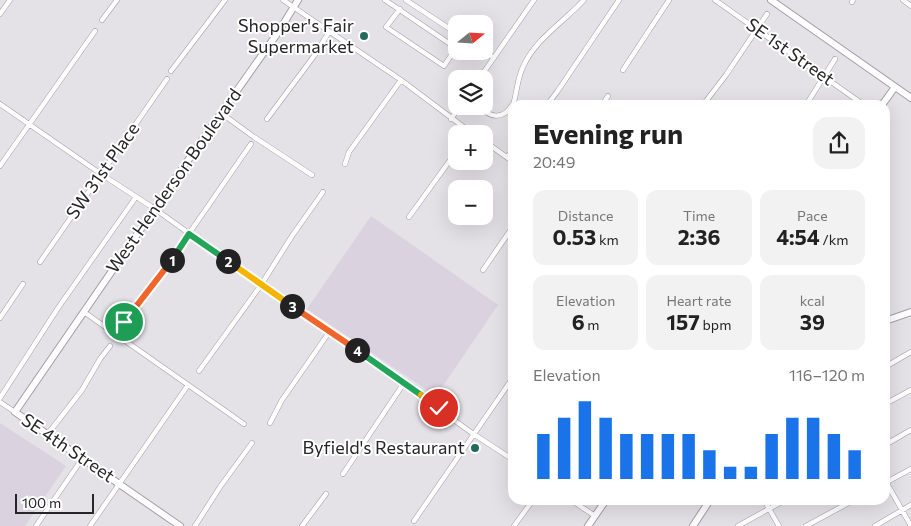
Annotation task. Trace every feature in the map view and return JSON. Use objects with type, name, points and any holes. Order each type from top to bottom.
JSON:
[{"type":"street","points":[[0,14],[10,0]]},
{"type":"street","points":[[102,20],[117,0]]},
{"type":"street","points":[[171,71],[225,0]]},
{"type":"street","points":[[283,0],[401,80],[460,125]]},
{"type":"street","name":"West Henderson Boulevard","points":[[15,412],[279,31],[298,0]]},
{"type":"street","points":[[385,0],[448,42]]},
{"type":"street","points":[[406,0],[448,28]]},
{"type":"street","points":[[485,70],[534,0]]},
{"type":"street","points":[[514,100],[518,79],[527,58],[543,39],[584,0]]},
{"type":"street","points":[[551,100],[619,0]]},
{"type":"street","points":[[622,70],[670,0]]},
{"type":"street","name":"SE 1st Street","points":[[716,0],[857,100]]},
{"type":"street","points":[[771,0],[911,98]]},
{"type":"street","points":[[903,0],[910,3]]},
{"type":"street","points":[[400,9],[386,27],[444,66],[448,60]]},
{"type":"street","points":[[707,100],[767,14]]},
{"type":"street","points":[[0,166],[95,31]]},
{"type":"street","points":[[267,120],[314,56],[329,32]]},
{"type":"street","points":[[809,100],[835,59]]},
{"type":"street","name":"SW 31st Place","points":[[40,262],[167,80]]},
{"type":"street","points":[[345,164],[349,152],[401,80]]},
{"type":"street","points":[[886,100],[895,87]]},
{"type":"street","points":[[605,100],[608,96]]},
{"type":"street","points":[[0,104],[330,331],[508,456]]},
{"type":"street","points":[[493,115],[499,116],[508,112]]},
{"type":"street","points":[[221,113],[312,175]]},
{"type":"street","points":[[124,322],[171,260],[251,144]]},
{"type":"street","points":[[493,147],[507,157]]},
{"type":"street","points":[[409,217],[448,163]]},
{"type":"street","points":[[199,371],[261,285],[323,192]]},
{"type":"street","points":[[0,398],[13,375],[58,308],[136,197]]},
{"type":"street","points":[[483,270],[508,234]]},
{"type":"street","points":[[0,318],[23,284]]},
{"type":"street","points":[[84,312],[244,424]]},
{"type":"street","points":[[890,319],[911,312]]},
{"type":"street","points":[[270,423],[282,400],[330,331]]},
{"type":"street","points":[[47,435],[82,390],[100,358],[110,346]]},
{"type":"street","points":[[890,364],[911,352]]},
{"type":"street","points":[[343,474],[404,383]]},
{"type":"street","points":[[90,526],[188,385]]},
{"type":"street","points":[[414,521],[508,385]]},
{"type":"street","points":[[890,401],[911,390]]},
{"type":"street","points":[[0,402],[15,412]]},
{"type":"street","name":"SE 4th Street","points":[[15,412],[180,526]]},
{"type":"street","points":[[890,442],[911,430]]},
{"type":"street","points":[[195,526],[252,443]]},
{"type":"street","points":[[36,526],[82,459]]},
{"type":"street","points":[[890,480],[911,469]]},
{"type":"street","points":[[890,490],[911,526]]},
{"type":"street","points":[[302,526],[326,494]]},
{"type":"street","points":[[514,526],[529,505]]},
{"type":"street","points":[[578,505],[595,516]]},
{"type":"street","points":[[588,526],[603,505]]},
{"type":"street","points":[[693,526],[707,505]]},
{"type":"street","points":[[767,505],[779,526]]},
{"type":"street","points":[[738,526],[776,505]]},
{"type":"street","points":[[806,526],[845,505]]},
{"type":"street","points":[[874,526],[911,505]]},
{"type":"shaded area","points":[[371,216],[498,305],[436,396],[307,309]]},
{"type":"shaded area","points":[[0,423],[66,466],[25,526],[0,526]]},
{"type":"place","name":"Shopper's Fair Supermarket","points":[[364,36]]},
{"type":"place","name":"Byfield's Restaurant","points":[[475,448]]},
{"type":"route","points":[[124,322],[141,302],[189,234],[439,408]]}]
